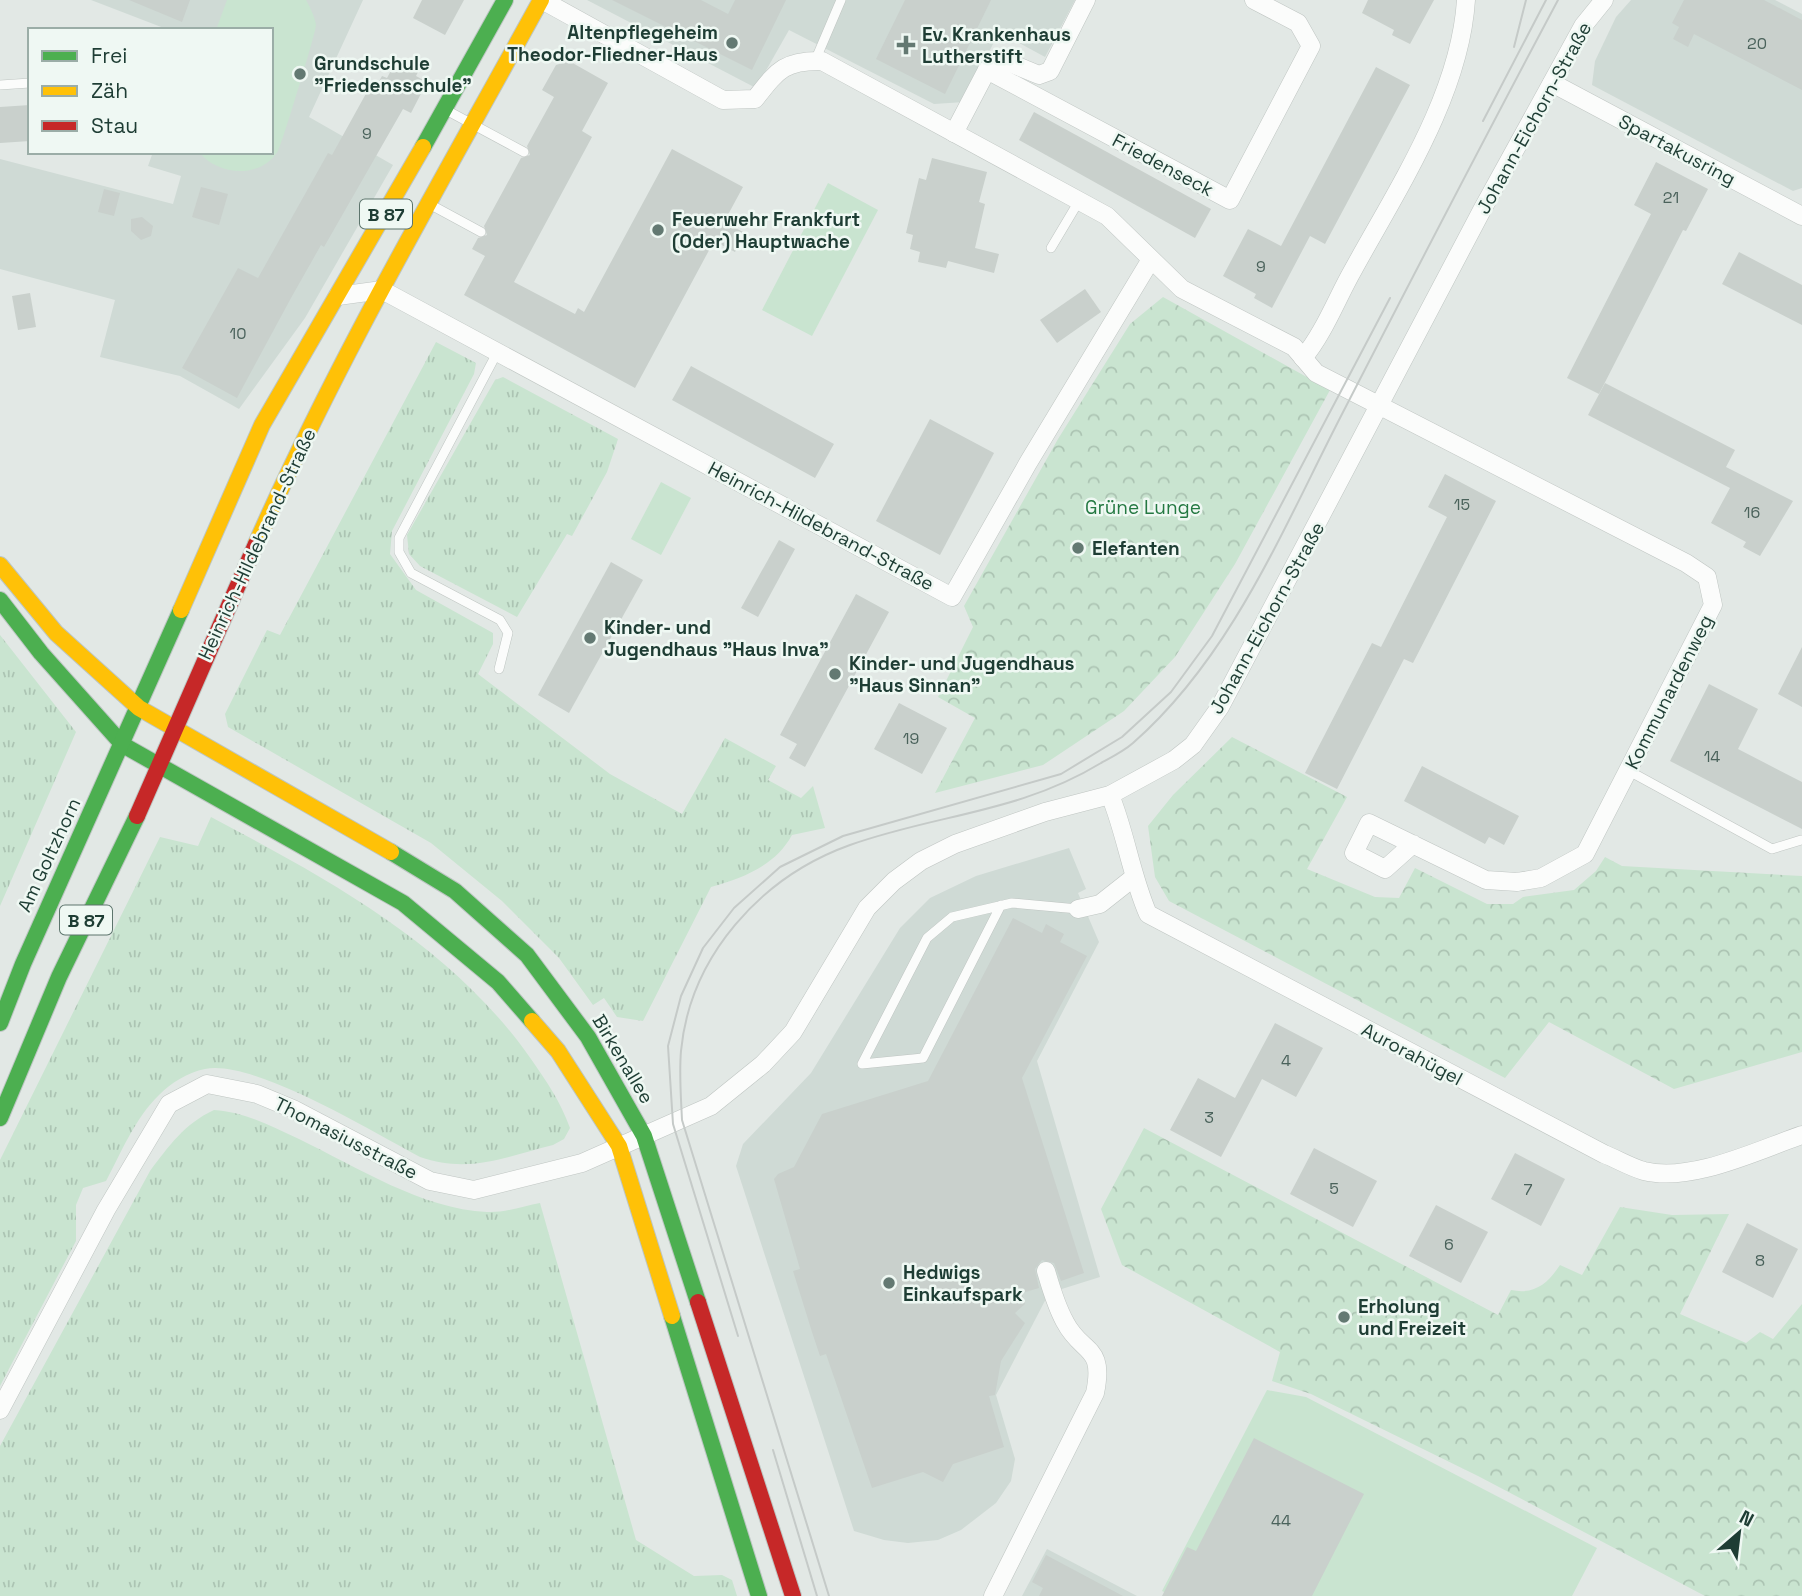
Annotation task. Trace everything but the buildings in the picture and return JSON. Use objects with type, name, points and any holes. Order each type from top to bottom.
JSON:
[{"type":"street","name":"Heinrich-Hildebrand-Straße","points":[[123,745],[262,425],[338,296],[405,191],[445,109],[505,0]]},
{"type":"street","name":"Heinrich-Hildebrand-Straße","points":[[159,764],[282,484],[382,290],[424,201],[472,125],[541,0]]},
{"type":"street","points":[[541,0],[723,100],[755,99],[777,71],[800,60],[822,61],[1107,216],[1150,261],[1182,289],[1294,347],[1316,373],[1381,405]]},
{"type":"street","points":[[954,133],[987,70],[1000,58],[1039,75],[1050,71],[1086,0]]},
{"type":"street","name":"Friedenseck","points":[[987,70],[1230,200],[1311,46],[1298,23],[1254,0]]},
{"type":"street","points":[[1303,358],[1422,145],[1451,72],[1465,26],[1466,0]]},
{"type":"street","name":"Johann-Eichorn-Straße","points":[[619,1146],[711,1106],[763,1064],[793,1032],[867,908],[894,881],[921,861],[955,844],[1045,812],[1110,795],[1174,760],[1193,745],[1220,707],[1381,405],[1402,360],[1583,26],[1604,0]]},
{"type":"street","name":"Spartakusring","points":[[1552,83],[1802,216]]},
{"type":"street","name":"Heinrich-Hildebrand-Straße","points":[[382,290],[952,597],[1028,463],[1150,261]]},
{"type":"street","points":[[338,296],[382,290]]},
{"type":"street","name":"Kommunardenweg","points":[[1381,405],[1686,563],[1707,577],[1713,605],[1585,854],[1541,878],[1517,882],[1486,880],[1413,844]]},
{"type":"street","name":"Birkenallee","points":[[0,565],[56,633],[139,708],[455,891],[527,955],[588,1037],[644,1136],[793,1596]]},
{"type":"street","points":[[0,600],[41,653],[123,745],[403,903],[498,982],[558,1051],[619,1146],[759,1596]]},
{"type":"street","name":"Am Goltzhorn","points":[[0,1023],[23,964],[123,745]]},
{"type":"street","name":"B 87","points":[[0,1118],[59,977],[159,764]]},
{"type":"street","name":"Aurorahügel","points":[[1110,795],[1127,842],[1133,878],[1148,914],[1604,1154],[1644,1171],[1668,1174],[1710,1167],[1802,1135]]},
{"type":"street","points":[[1078,909],[1100,904],[1133,878]]},
{"type":"street","name":"Thomasiusstraße","points":[[0,1410],[106,1210],[169,1104],[207,1084],[257,1094],[293,1109],[430,1181],[474,1190],[582,1163],[619,1146]]},
{"type":"street","points":[[993,1596],[1095,1392],[1098,1376],[1095,1357],[1066,1325],[1046,1271]]},
{"type":"lane","points":[[815,61],[841,0]]},
{"type":"lane","points":[[0,85],[28,83]]},
{"type":"lane","points":[[445,109],[524,152]]},
{"type":"lane","points":[[424,201],[481,232]]},
{"type":"lane","points":[[1051,248],[1079,201]]},
{"type":"lane","points":[[498,351],[399,538],[399,552],[411,573],[500,620],[508,633],[499,669]]},
{"type":"lane","points":[[1629,771],[1772,849],[1801,841]]},
{"type":"lane","points":[[1001,905],[923,1058],[862,1064],[927,938],[952,917],[1001,905],[1012,903],[1078,909]]},
{"type":"shaded area","points":[[91,0],[363,0],[309,117],[393,165],[305,318],[239,409],[180,376],[100,357],[115,300],[0,269],[0,159],[173,204],[181,176],[148,166],[152,154],[273,154],[273,28],[164,28]]},
{"type":"shaded area","name":"Ev. Krankenhaus Lutherstift","points":[[587,0],[1075,0],[1045,57],[999,32],[964,102],[934,104],[789,30],[756,88]]},
{"type":"shaded area","points":[[1631,0],[1775,0],[1802,14],[1802,188],[1793,191],[1592,85],[1595,61],[1616,17]]},
{"type":"shaded area","points":[[1069,848],[1086,889],[1078,893],[1099,942],[1037,1061],[1100,1277],[1049,1293],[996,1395],[1015,1459],[1011,1481],[996,1503],[961,1530],[938,1540],[908,1543],[884,1540],[854,1531],[736,1166],[743,1144],[811,1073],[900,928],[930,898],[976,876]]},
{"type":"shaded area","points":[[1047,1549],[1137,1596],[1022,1596]]},
{"type":"green space","points":[[227,0],[306,0],[316,25],[278,151],[271,160],[251,170],[228,170],[217,166],[201,154],[273,154],[273,28],[217,28]]},
{"type":"green space","points":[[828,183],[878,210],[812,336],[762,310]]},
{"type":"green space","name":"Grüne Lunge","points":[[1163,297],[1330,390],[1235,564],[1175,657],[1124,711],[1043,765],[935,793],[975,718],[938,697],[973,627],[964,606],[1058,439],[1130,324]]},
{"type":"green space","points":[[436,342],[476,363],[474,374],[392,531],[390,554],[416,590],[493,633],[493,644],[478,674],[610,774],[682,814],[725,738],[776,766],[768,780],[801,798],[813,786],[825,828],[792,835],[777,855],[767,863],[746,875],[711,887],[643,1021],[617,1017],[604,998],[593,1005],[559,958],[502,901],[431,843],[228,727],[225,714],[267,630],[280,635]]},
{"type":"green space","points":[[503,377],[618,439],[607,472],[572,536],[567,534],[517,617],[420,566],[409,554],[407,535],[495,380]]},
{"type":"green space","points":[[661,482],[691,498],[661,555],[631,539]]},
{"type":"green space","points":[[0,635],[76,732],[0,906]]},
{"type":"green space","points":[[1232,737],[1347,797],[1307,869],[1375,897],[1399,898],[1415,868],[1487,904],[1513,904],[1523,897],[1574,890],[1596,871],[1605,857],[1622,866],[1802,876],[1802,1052],[1674,1089],[1549,1022],[1505,1078],[1169,901],[1155,877],[1148,826],[1173,795]]},
{"type":"green space","points":[[211,817],[344,891],[426,949],[464,982],[499,1019],[548,1084],[570,1128],[564,1139],[553,1145],[503,1159],[471,1164],[438,1162],[420,1157],[314,1100],[253,1075],[226,1069],[205,1069],[186,1075],[150,1104],[129,1136],[106,1181],[83,1188],[76,1205],[76,1241],[0,1386],[0,1160],[160,837],[198,846]]},
{"type":"green space","points":[[214,1110],[268,1125],[390,1185],[438,1203],[494,1212],[540,1203],[636,1540],[694,1576],[722,1575],[732,1580],[737,1596],[0,1596],[0,1446],[150,1171],[186,1129]]},
{"type":"green space","points":[[1144,1128],[1498,1315],[1511,1290],[1527,1291],[1540,1286],[1560,1265],[1582,1275],[1620,1207],[1672,1215],[1729,1214],[1680,1314],[1746,1343],[1760,1332],[1773,1339],[1802,1304],[1802,1596],[1705,1596],[1478,1476],[1311,1394],[1272,1381],[1280,1352],[1122,1265],[1101,1209]]},
{"type":"green space","points":[[1267,1390],[1306,1397],[1597,1548],[1572,1596],[1173,1596],[1162,1591]]},
{"type":"tram line","points":[[1514,47],[1526,0]]},
{"type":"tram line","points":[[1483,121],[1546,0]]},
{"type":"tram line","points":[[829,1596],[682,1120],[681,1051],[687,1016],[699,983],[715,953],[736,924],[760,899],[787,877],[850,845],[1008,803],[1070,780],[1126,749],[1168,709],[1199,672],[1252,591],[1558,0]]},
{"type":"tram line","points":[[738,1336],[673,1124],[668,1046],[681,996],[703,948],[734,908],[780,867],[843,836],[1061,774],[1122,737],[1171,692],[1212,636],[1390,298]]},
{"type":"tram line","points":[[773,1450],[817,1596]]},
{"type":"traffic: fast","points":[[423,147],[505,0]]},
{"type":"traffic: fast","points":[[0,600],[41,653],[123,745],[403,903],[498,982],[532,1021]]},
{"type":"traffic: fast","points":[[0,1023],[23,964],[181,610]]},
{"type":"traffic: fast","points":[[0,1118],[59,977],[137,816]]},
{"type":"traffic: fast","points":[[391,852],[455,891],[527,955],[588,1037],[644,1136],[698,1302]]},
{"type":"traffic: fast","points":[[672,1316],[759,1596]]},
{"type":"traffic: slow","points":[[256,544],[356,337],[541,0]]},
{"type":"traffic: slow","points":[[181,610],[262,425],[423,147]]},
{"type":"traffic: slow","points":[[0,565],[56,633],[139,708],[391,852]]},
{"type":"traffic: slow","points":[[532,1021],[558,1051],[619,1146],[672,1316]]},
{"type":"traffic: jam","points":[[137,816],[256,544]]},
{"type":"traffic: jam","points":[[698,1302],[793,1596]]},
{"type":"place","name":"Altenpflegeheim Theodor-Fliedner-Haus","points":[[732,43]]},
{"type":"place","name":"Ev. Krankenhaus Lutherstift","points":[[906,45]]},
{"type":"place","name":"Grundschule \"Friedensschule\"","points":[[300,74]]},
{"type":"place","name":"Feuerwehr Frankfurt (Oder) Hauptwache","points":[[658,230]]},
{"type":"place","name":"Elefanten","points":[[1078,548]]},
{"type":"place","name":"Kinder- und Jugendhaus \"Haus Inva\"","points":[[590,638]]},
{"type":"place","name":"Kinder- und Jugendhaus \"Haus Sinnan\"","points":[[835,674]]},
{"type":"place","name":"Hedwigs Einkaufspark","points":[[889,1283]]},
{"type":"place","name":"Erholung und Freizeit","points":[[1344,1317]]}]
